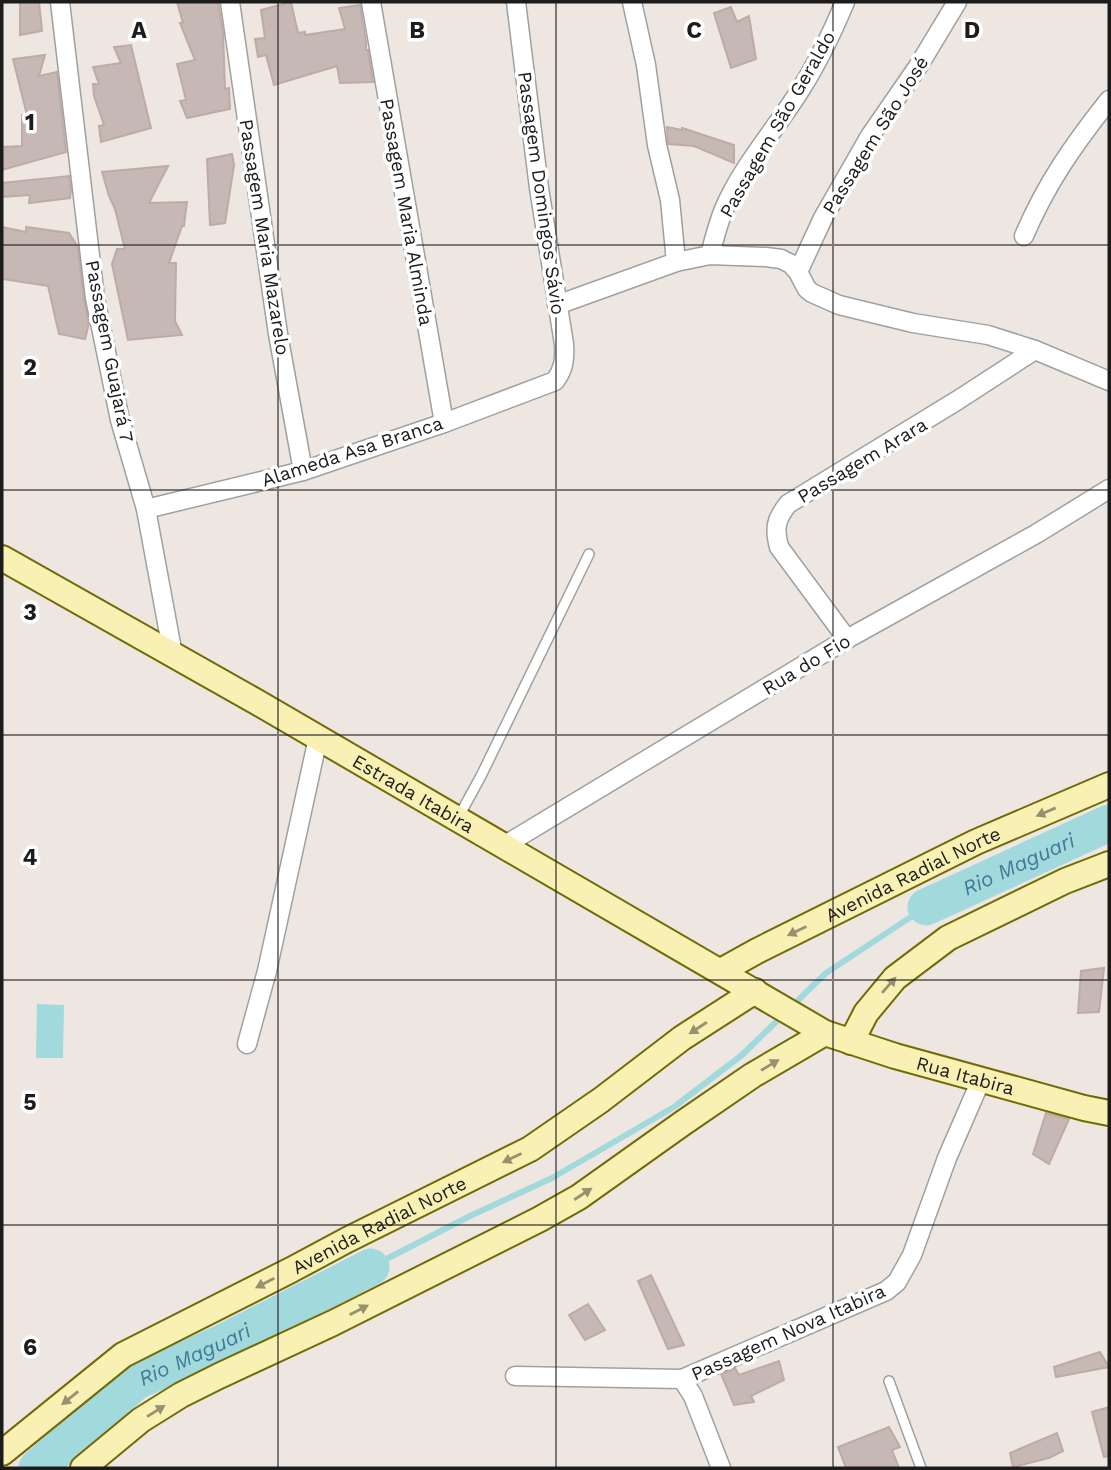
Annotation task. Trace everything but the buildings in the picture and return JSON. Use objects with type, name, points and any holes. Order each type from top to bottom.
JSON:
[{"type":"main road","name":"Estrada Itabira","points":[[2,558],[505,845],[825,1033]]},
{"type":"main road","name":"Avenida Radial Norte","points":[[721,971],[976,842],[1109,785]]},
{"type":"main road","points":[[851,1042],[866,1013],[895,978],[948,938],[1065,881],[1109,864]]},
{"type":"main road","name":"Avenida Radial Norte","points":[[2,1453],[122,1355],[530,1149],[601,1100],[681,1038],[755,991]]},
{"type":"main road","points":[[83,1468],[141,1420],[181,1395],[333,1324],[579,1197],[754,1075],[825,1033]]},
{"type":"main road","name":"Rua Itabira","points":[[825,1033],[895,1056],[1109,1113]]},
{"type":"street","name":"Passagem Guajará 7","points":[[60,2],[95,298],[120,421],[146,509],[173,655]]},
{"type":"street","name":"Passagem Maria Mazarelo","points":[[230,2],[278,334],[303,471]]},
{"type":"street","name":"Passagem Maria Alminda","points":[[371,2],[444,423]]},
{"type":"street","name":"Passagem Domingos Sávio","points":[[516,2],[538,188],[565,356],[562,373],[555,381]]},
{"type":"street","points":[[632,2],[646,65],[657,145],[670,200],[676,262]]},
{"type":"street","name":"Passagem São Geraldo","points":[[710,255],[725,206],[748,165],[800,90],[832,33],[845,2]]},
{"type":"street","name":"Passagem São José","points":[[798,272],[823,218],[870,136],[919,65],[957,2]]},
{"type":"street","points":[[1024,236],[1048,184],[1109,100]]},
{"type":"street","points":[[557,304],[676,262],[710,255],[781,259],[791,264],[812,293],[839,305],[913,323],[988,335],[1035,350],[1109,381]]},
{"type":"street","name":"Passagem Arara","points":[[847,639],[779,547],[776,534],[780,514],[788,504],[1035,350]]},
{"type":"street","name":"Alameda Asa Branca","points":[[146,509],[303,471],[444,423],[555,381]]},
{"type":"street","name":"Rua do Fio","points":[[505,845],[847,639],[1036,534],[1109,489]]},
{"type":"street","points":[[247,1044],[267,971],[317,738]]},
{"type":"street","name":"Passagem Nova Itabira","points":[[721,1468],[694,1396],[682,1379],[886,1291],[897,1282],[912,1255],[947,1158],[981,1080]]},
{"type":"street","points":[[515,1376],[682,1379]]},
{"type":"lane","points":[[458,818],[589,554]]},
{"type":"lane","points":[[889,1381],[921,1468]]},
{"type":"water","points":[[37,1004],[64,1005],[63,1058],[36,1058]]},
{"type":"waterway","name":"Rio Maguari","points":[[926,907],[1109,823]]},
{"type":"waterway","points":[[792,1006],[826,973],[926,907]]},
{"type":"waterway","points":[[371,1267],[552,1178],[674,1107],[742,1055],[782,1016]]},
{"type":"waterway","name":"Rio Maguari","points":[[37,1468],[135,1382],[224,1342],[371,1267]]}]
